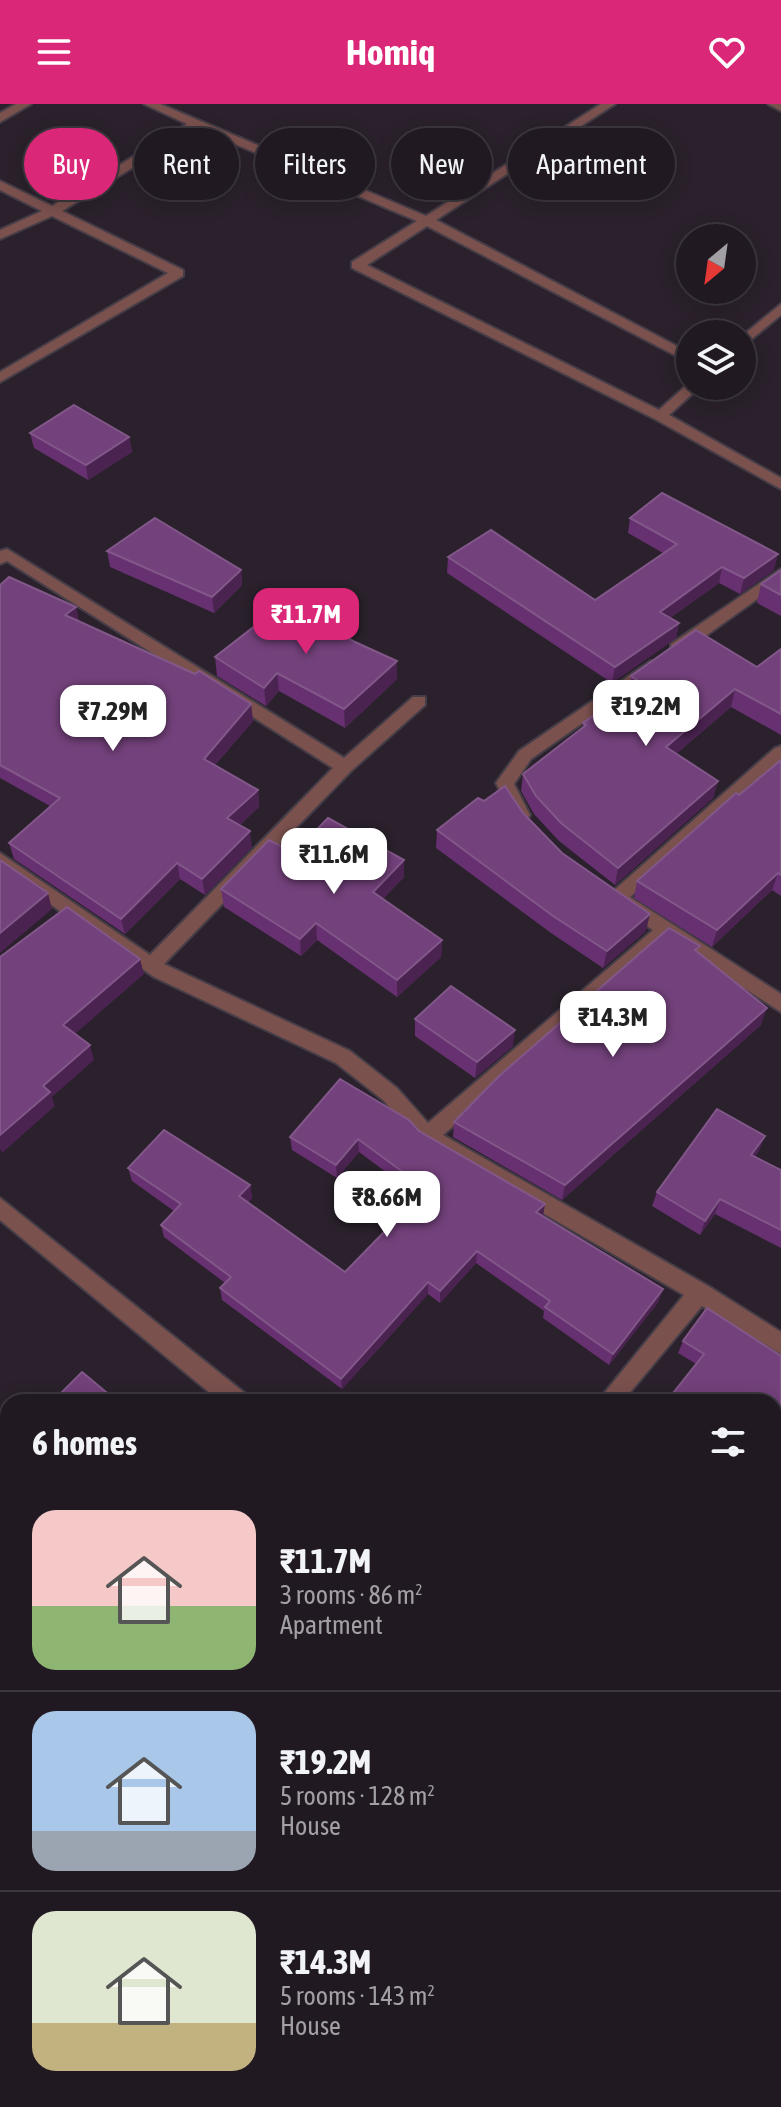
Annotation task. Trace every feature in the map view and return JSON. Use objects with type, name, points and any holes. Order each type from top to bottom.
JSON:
[{"type":"street","points":[[0,118],[25,104]]},
{"type":"street","points":[[150,104],[425,220],[676,352]]},
{"type":"street","points":[[609,104],[357,265],[778,478]]},
{"type":"street","points":[[774,104],[781,107]]},
{"type":"street","points":[[0,235],[52,211],[196,124]]},
{"type":"street","points":[[0,185],[178,273],[0,378]]},
{"type":"street","points":[[756,330],[781,308]]},
{"type":"street","points":[[660,416],[678,400]]},
{"type":"street","points":[[2,554],[345,767]]},
{"type":"street","points":[[537,830],[516,809],[505,783],[525,755],[781,574]]},
{"type":"street","points":[[151,966],[345,767],[419,701]]},
{"type":"street","points":[[781,752],[612,893],[781,1004]]},
{"type":"street","points":[[0,860],[62,915],[151,966],[343,1057],[390,1094],[427,1136],[700,1293],[781,1344]]},
{"type":"street","points":[[427,1136],[666,929]]},
{"type":"street","points":[[0,1207],[219,1394]]},
{"type":"street","points":[[615,1394],[700,1293]]},
{"type":"building","points":[[74,405],[129,437],[86,465],[30,433]]},
{"type":"building","points":[[662,493],[778,554],[744,578],[722,567],[660,612],[679,623],[615,667],[448,557],[491,530],[595,600],[677,544],[630,518]]},
{"type":"building","points":[[155,518],[241,570],[212,597],[107,551]]},
{"type":"building","points":[[781,570],[781,595],[761,584]]},
{"type":"building","points":[[9,577],[76,607],[65,615],[195,674],[199,671],[251,704],[204,759],[258,790],[227,818],[250,831],[202,879],[177,863],[121,919],[9,843],[60,798],[0,765],[0,585]]},
{"type":"building","points":[[287,601],[355,642],[397,661],[344,709],[277,673],[264,688],[215,657]]},
{"type":"building","points":[[696,630],[757,667],[781,649],[781,714],[735,689],[666,747],[718,781],[618,868],[561,823],[536,796],[523,774],[586,725],[583,723],[640,682],[631,676]]},
{"type":"building","points":[[781,760],[781,875],[778,873],[717,930],[637,881],[736,793],[739,795]]},
{"type":"building","points":[[505,786],[523,813],[562,853],[650,914],[607,951],[553,916],[437,830],[478,798],[484,801]]},
{"type":"building","points":[[328,818],[404,860],[373,892],[442,940],[397,980],[316,923],[300,939],[221,889],[269,840],[294,853]]},
{"type":"building","points":[[0,860],[48,893],[0,933]]},
{"type":"building","points":[[67,907],[140,959],[63,1025],[90,1045],[43,1086],[50,1092],[0,1135],[0,957]]},
{"type":"building","points":[[669,928],[700,946],[695,950],[767,1008],[565,1185],[454,1122],[498,1077]]},
{"type":"building","points":[[451,986],[515,1030],[477,1062],[415,1019]]},
{"type":"building","points":[[340,1079],[409,1120],[419,1131],[545,1204],[536,1212],[663,1289],[613,1354],[545,1307],[550,1301],[477,1251],[440,1291],[428,1282],[341,1379],[220,1288],[231,1277],[161,1225],[181,1204],[128,1168],[164,1130],[250,1185],[239,1196],[345,1272],[426,1189],[358,1139],[336,1165],[290,1137]]},
{"type":"building","points":[[717,1109],[765,1136],[751,1155],[781,1170],[781,1230],[720,1199],[705,1221],[657,1192]]},
{"type":"building","points":[[707,1308],[781,1356],[781,1394],[672,1394],[704,1354],[683,1341]]},
{"type":"building","points":[[82,1372],[108,1394],[60,1394]]}]
